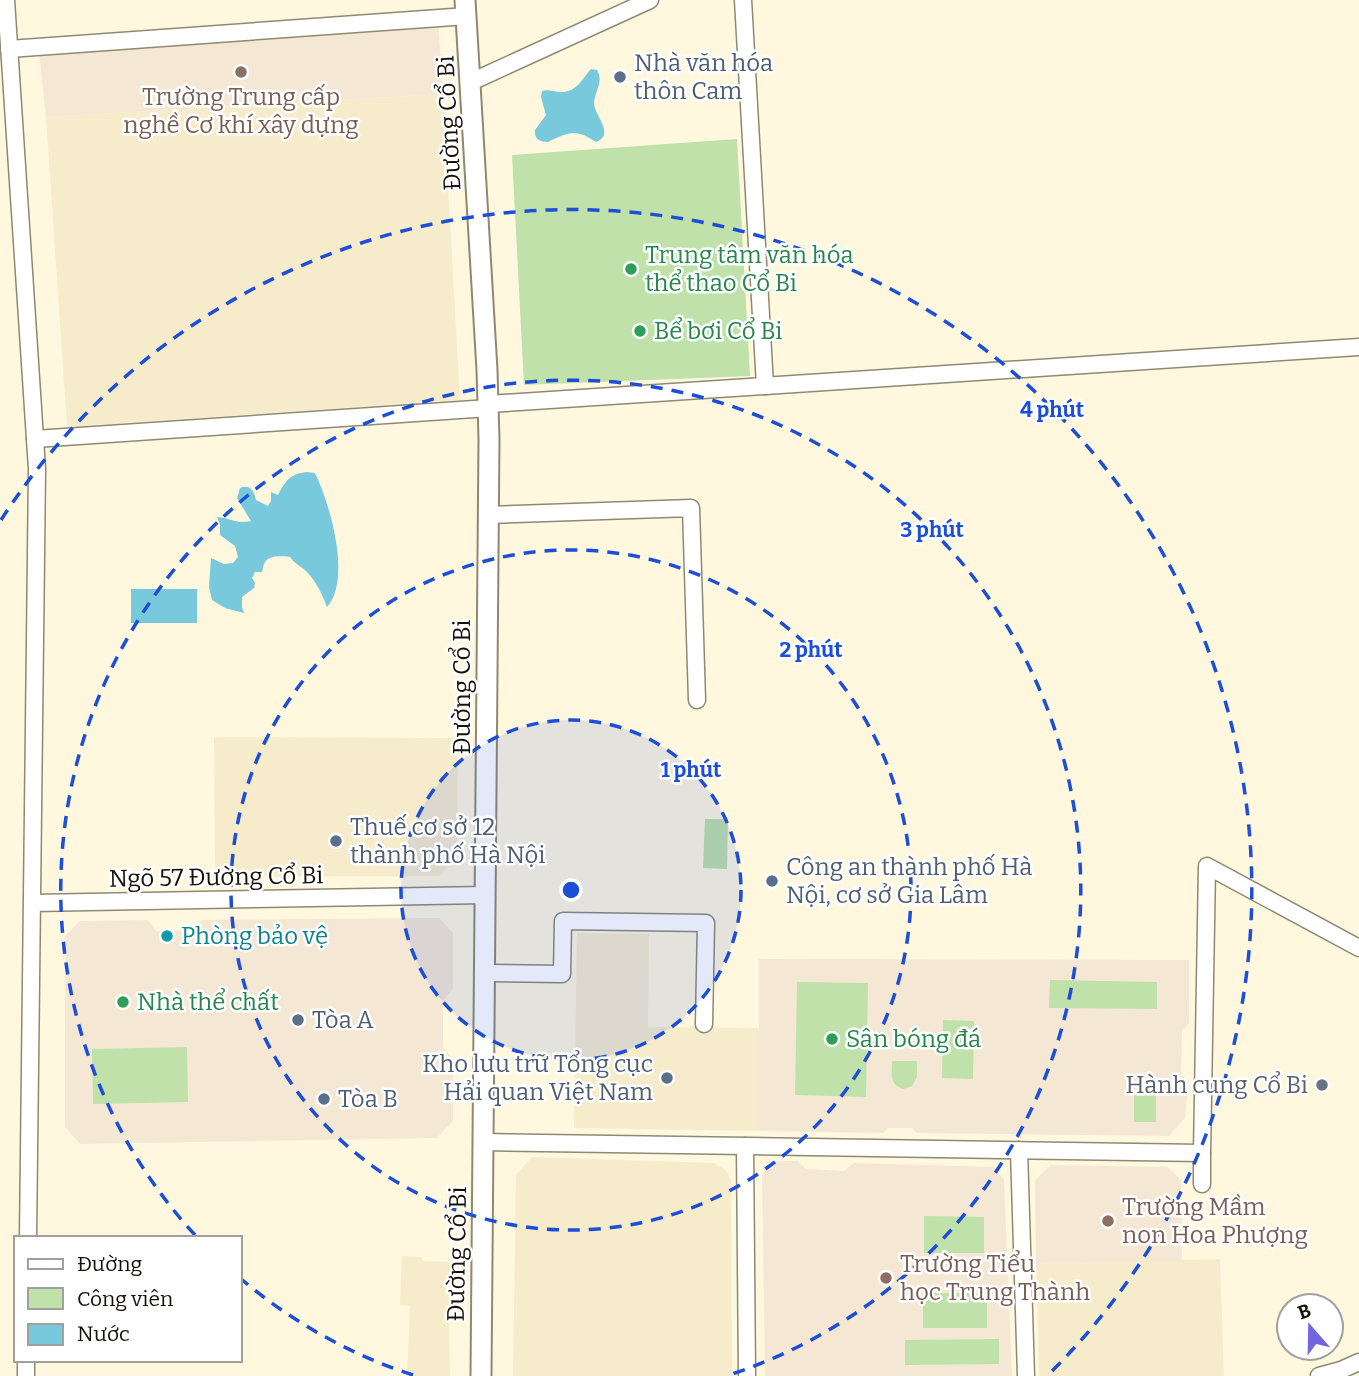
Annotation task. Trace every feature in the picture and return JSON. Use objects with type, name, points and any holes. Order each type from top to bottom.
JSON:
[{"type":"main road","name":"Đường Cổ Bi","points":[[466,8],[489,406],[481,1376]]},
{"type":"street","points":[[6,0],[37,469],[28,1236]]},
{"type":"street","points":[[471,82],[650,0]]},
{"type":"street","points":[[744,0],[765,386]]},
{"type":"street","points":[[9,49],[466,8]]},
{"type":"street","points":[[35,439],[765,386],[1359,347]]},
{"type":"street","points":[[488,514],[691,508],[697,700]]},
{"type":"street","points":[[1202,1184],[1207,866],[1359,948]]},
{"type":"street","name":"Ngõ 57 Đường Cổ Bi","points":[[33,903],[485,895]]},
{"type":"street","points":[[484,972],[562,974],[563,921],[706,923],[704,1024]]},
{"type":"street","points":[[483,1142],[1202,1153]]},
{"type":"street","points":[[745,1146],[747,1376]]},
{"type":"street","points":[[1019,1150],[1026,1376]]},
{"type":"street","points":[[1319,1376],[1359,1362]]},
{"type":"shaded area","name":"Trường Trung cấp nghề Cơ khí xây dựng","points":[[438,21],[443,94],[46,117],[39,51]]},
{"type":"shaded area","points":[[443,94],[460,400],[67,427],[46,117]]},
{"type":"shaded area","points":[[214,737],[458,738],[457,857],[440,876],[215,877]]},
{"type":"shaded area","points":[[439,918],[453,933],[453,988],[443,1001],[443,1047],[453,1059],[453,1121],[437,1138],[80,1144],[65,1127],[65,936],[80,921],[148,920],[156,931],[192,931],[201,920]]},
{"type":"shaded area","name":"Kho lưu trữ Tổng cục Hải quan Việt Nam","points":[[577,933],[649,934],[648,1027],[759,1028],[759,1131],[574,1128]]},
{"type":"shaded area","points":[[759,959],[1189,960],[1189,1024],[1182,1030],[1181,1075],[1188,1082],[1185,1118],[1169,1136],[917,1133],[912,1128],[889,1128],[883,1133],[759,1131]]},
{"type":"shaded area","points":[[532,1157],[714,1163],[727,1171],[731,1180],[732,1376],[513,1376],[516,1175]]},
{"type":"shaded area","name":"Trường Tiểu học Trung Thành","points":[[778,1161],[798,1161],[806,1169],[844,1171],[854,1163],[993,1167],[1004,1180],[1012,1376],[765,1376],[762,1175]]},
{"type":"shaded area","name":"Trường Mầm non Hoa Phượng","points":[[1051,1165],[1167,1167],[1181,1180],[1182,1261],[1036,1263],[1035,1180]]},
{"type":"shaded area","points":[[402,1256],[422,1257],[422,1261],[452,1262],[450,1376],[407,1376],[410,1306],[400,1305]]},
{"type":"shaded area","points":[[1220,1259],[1224,1376],[1039,1376],[1036,1263]]},
{"type":"green space","name":"Trung tâm văn hóa thể thao Cổ Bi","points":[[737,139],[750,376],[524,385],[512,155]]},
{"type":"green space","points":[[705,819],[728,819],[727,869],[703,868]]},
{"type":"green space","points":[[1050,980],[1157,982],[1157,1009],[1049,1008]]},
{"type":"green space","name":"Sân bóng đá","points":[[797,982],[868,983],[866,1097],[795,1095]]},
{"type":"green space","points":[[943,1020],[974,1021],[973,1079],[942,1078]]},
{"type":"green space","points":[[187,1047],[188,1102],[93,1104],[92,1049]]},
{"type":"green space","points":[[892,1061],[917,1061],[917,1077],[912,1086],[903,1089],[895,1084],[892,1078]]},
{"type":"green space","points":[[1134,1095],[1156,1096],[1156,1122],[1134,1122]]},
{"type":"green space","points":[[924,1216],[984,1217],[984,1253],[924,1253]]},
{"type":"green space","points":[[923,1293],[987,1293],[987,1328],[923,1328]]},
{"type":"green space","points":[[999,1339],[999,1364],[905,1365],[905,1340]]},
{"type":"water","points":[[591,69],[597,70],[600,79],[594,103],[604,130],[602,139],[596,142],[572,133],[548,142],[538,139],[535,130],[546,115],[542,91],[570,90],[578,85]]},
{"type":"water","points":[[315,473],[321,487],[336,541],[338,579],[327,607],[319,589],[305,570],[290,557],[284,556],[270,558],[264,563],[262,572],[255,572],[252,578],[254,588],[242,597],[244,613],[225,608],[212,600],[209,587],[211,558],[224,564],[233,563],[238,557],[235,546],[220,535],[217,517],[251,521],[237,498],[240,488],[249,488],[256,500],[268,506],[271,492],[278,495],[289,479],[296,474]]},
{"type":"water","points":[[131,589],[197,589],[197,623],[131,623]]},
{"type":"place","name":"Trường Trung cấp nghề Cơ khí xây dựng","points":[[241,72]]},
{"type":"place","name":"Nhà văn hóa thôn Cam","points":[[620,77]]},
{"type":"place","name":"Trung tâm văn hóa thể thao Cổ Bi","points":[[631,269]]},
{"type":"place","name":"Bể bơi Cổ Bi","points":[[640,331]]},
{"type":"place","name":"Thuế cơ sở 12 thành phố Hà Nội","points":[[336,841]]},
{"type":"place","name":"Công an thành phố Hà Nội, cơ sở Gia Lâm","points":[[772,881]]},
{"type":"place","name":"Phòng bảo vệ","points":[[167,936]]},
{"type":"place","name":"Nhà thể chất","points":[[123,1002]]},
{"type":"place","name":"Tòa A","points":[[298,1020]]},
{"type":"place","name":"Sân bóng đá","points":[[832,1039]]},
{"type":"place","name":"Kho lưu trữ Tổng cục Hải quan Việt Nam","points":[[667,1078]]},
{"type":"place","name":"Hành cung Cổ Bi","points":[[1322,1085]]},
{"type":"place","name":"Tòa B","points":[[324,1099]]},
{"type":"place","name":"Trường Mầm non Hoa Phượng","points":[[1108,1221]]},
{"type":"place","name":"Trường Tiểu học Trung Thành","points":[[886,1278]]}]
